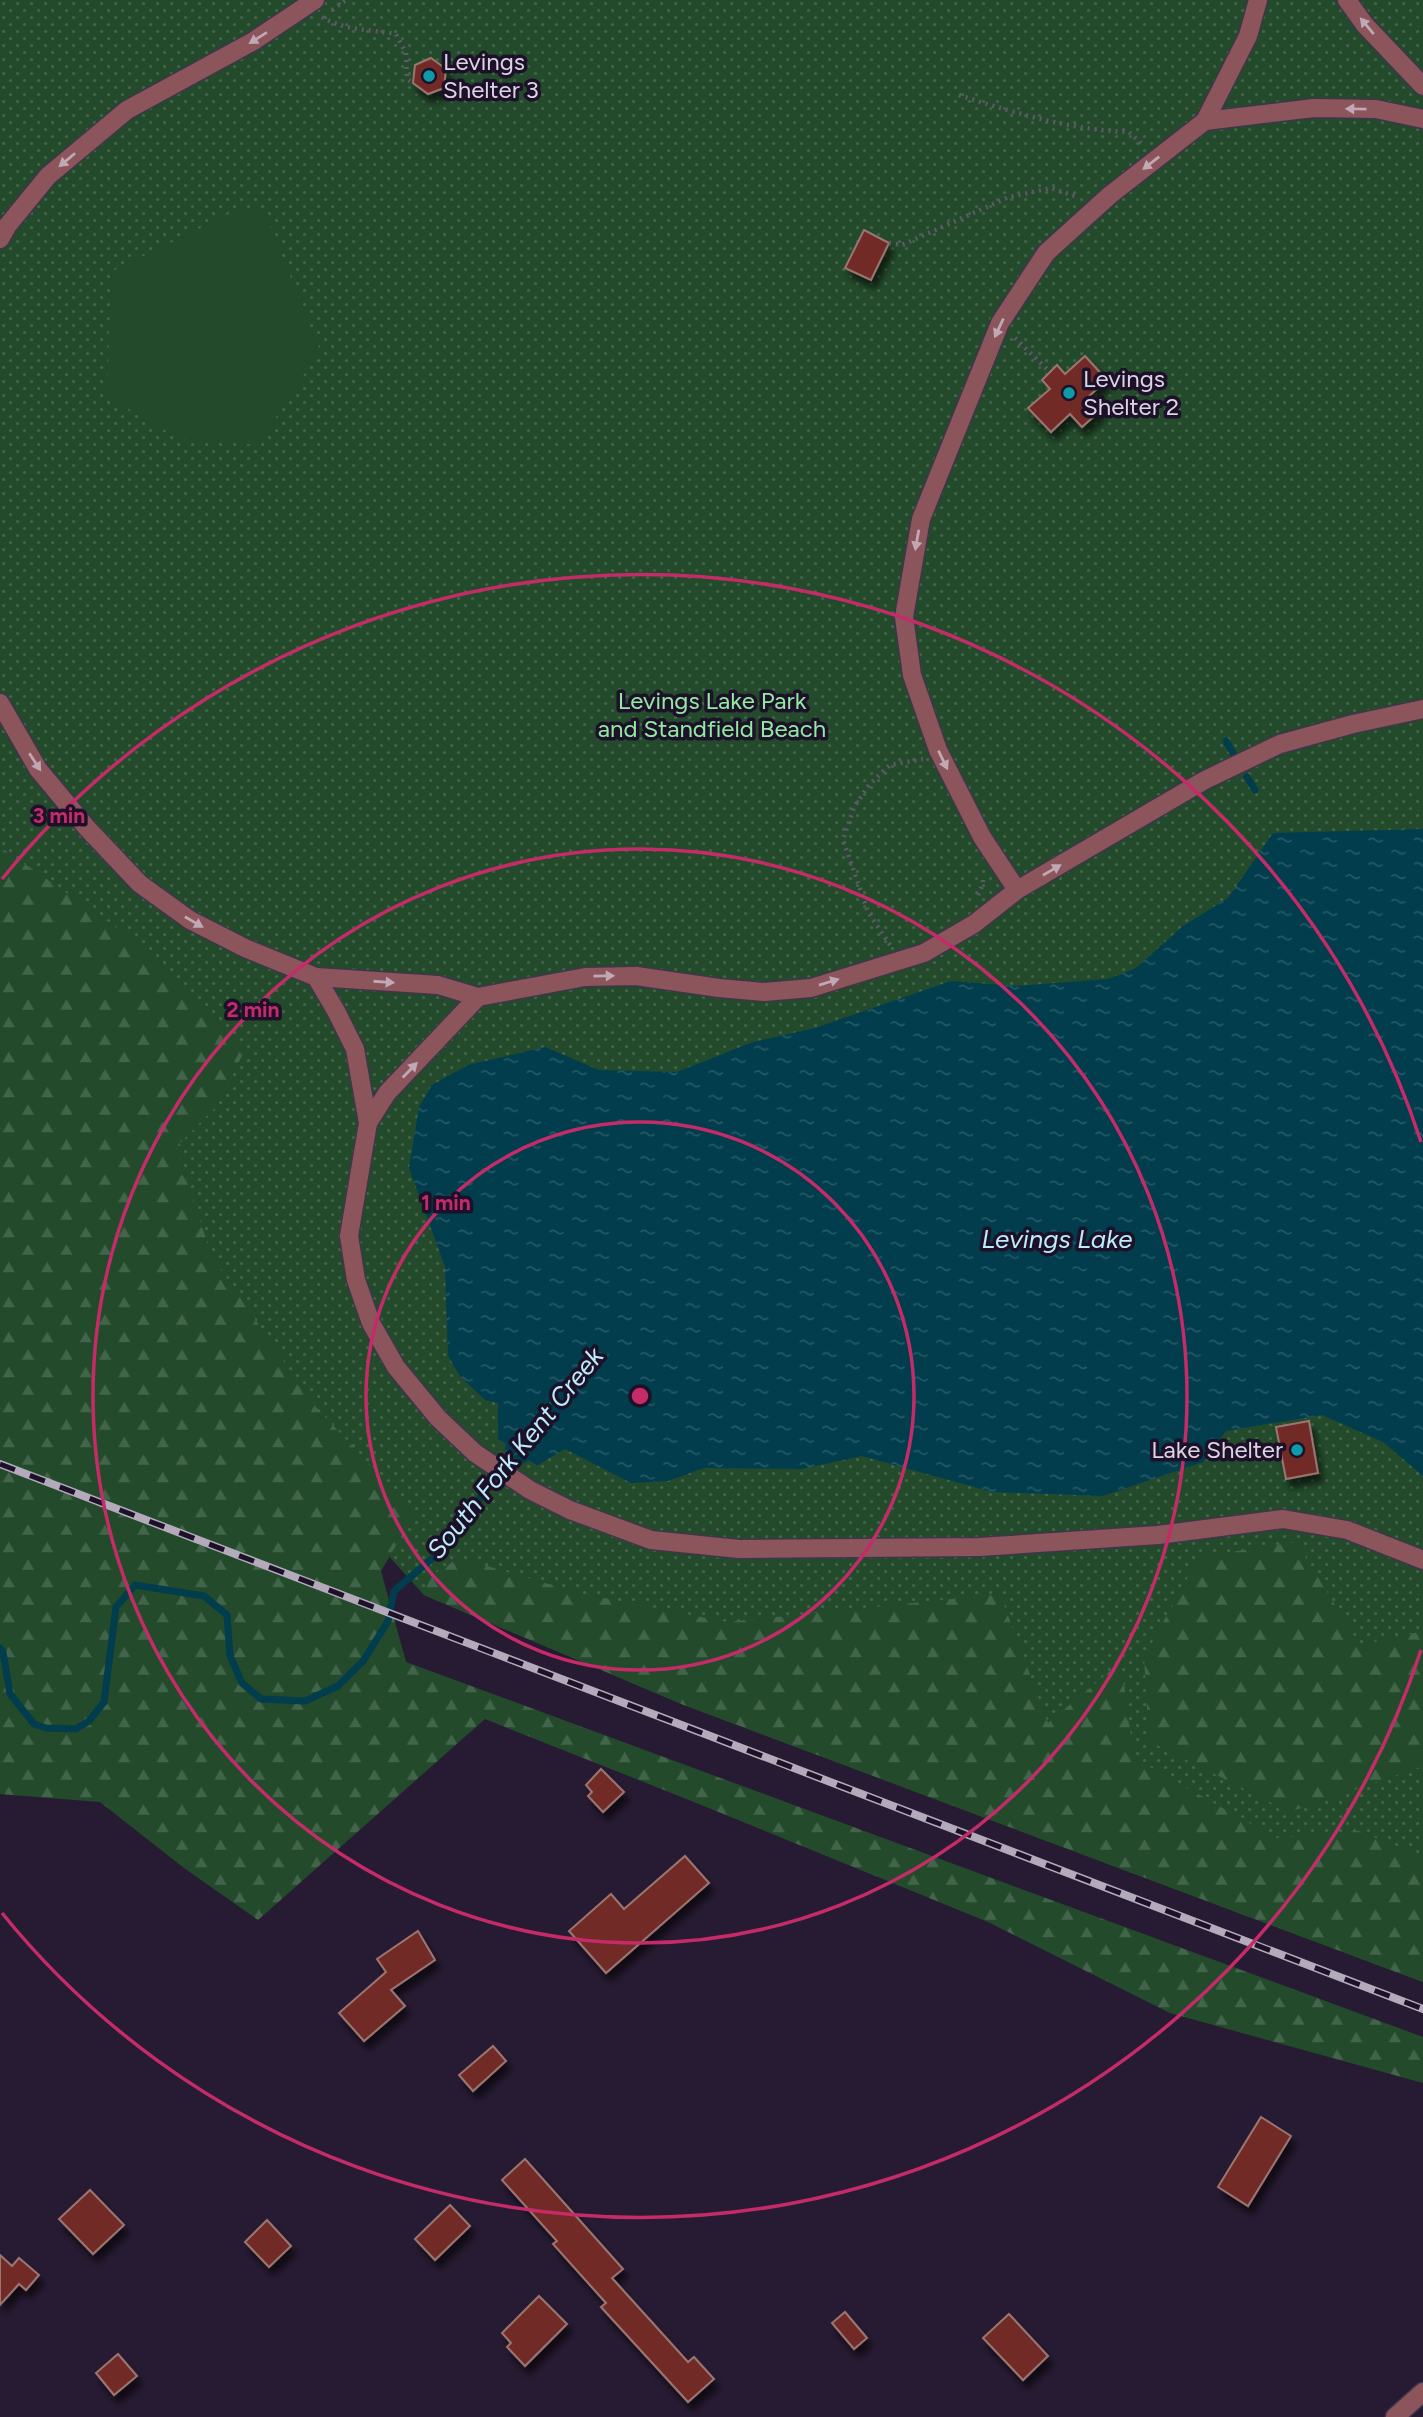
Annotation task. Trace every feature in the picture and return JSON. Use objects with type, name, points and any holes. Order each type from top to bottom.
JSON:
[{"type":"street","points":[[1017,890],[982,836],[938,750],[912,675],[904,617],[921,519],[1000,323],[1046,253],[1100,204],[1205,121],[1248,36],[1258,0]]},
{"type":"street","points":[[1347,0],[1365,25],[1423,86]]},
{"type":"street","points":[[0,239],[8,225],[48,176],[127,110],[316,6]]},
{"type":"street","points":[[1205,121],[1314,108],[1376,109],[1423,118]]},
{"type":"street","points":[[0,703],[38,769],[87,828],[140,884],[190,920],[245,948],[316,977],[438,985],[478,997],[585,977],[636,976],[764,992],[811,988],[923,953],[974,924],[1017,890],[1205,780],[1280,744],[1423,709]]},
{"type":"street","points":[[316,977],[355,1049],[368,1123],[349,1236],[356,1280],[371,1323],[396,1367],[438,1418],[475,1453],[530,1490],[570,1510],[650,1540],[738,1549],[980,1547],[1158,1535],[1283,1519],[1347,1530],[1423,1560]]},
{"type":"street","points":[[368,1123],[387,1093],[478,997]]},
{"type":"street","points":[[1395,2417],[1423,2392]]},
{"type":"path","points":[[316,6],[346,0]]},
{"type":"path","points":[[316,6],[335,25],[396,34],[406,53],[407,79],[413,83]]},
{"type":"path","points":[[958,94],[995,107],[1095,131],[1129,132],[1157,158]]},
{"type":"path","points":[[889,243],[902,245],[1009,197],[1051,188],[1100,204]]},
{"type":"path","points":[[1000,323],[1049,372]]},
{"type":"path","points":[[895,962],[893,950],[868,912],[843,840],[854,807],[869,785],[890,765],[931,758]]},
{"type":"path","points":[[975,900],[983,884],[983,874]]},
{"type":"green space","name":"Levings Lake Park and Standfield Beach","points":[[0,0],[1423,0],[1423,1982],[684,1705],[424,1595],[0,1127]]},
{"type":"green space","points":[[243,207],[266,216],[320,350],[258,445],[178,438],[107,396],[111,272]]},
{"type":"green space","points":[[0,847],[123,932],[244,1052],[216,1107],[176,1147],[212,1257],[315,1406],[415,1513],[381,1571],[406,1662],[1423,2037],[1423,2083],[1170,2013],[988,1922],[485,1719],[258,1920],[184,1868],[100,1802],[0,1794]]},
{"type":"green space","points":[[1296,1542],[1360,1645],[1423,1631],[1423,1766],[1290,1812],[1149,1741],[1144,1657],[1199,1557]]},
{"type":"green space","points":[[459,1558],[583,1594],[727,1622],[1000,1594],[1048,1723],[1121,1662],[1134,1758],[1276,1838],[1359,1831],[1423,1857],[1423,1982],[684,1705],[424,1595],[426,1579]]},
{"type":"water","name":"Levings Lake","points":[[1423,829],[1423,1476],[1383,1442],[1322,1415],[1226,1431],[1203,1462],[1103,1496],[992,1492],[862,1456],[801,1469],[704,1468],[668,1481],[631,1483],[565,1449],[536,1466],[529,1460],[523,1464],[504,1451],[506,1444],[498,1439],[498,1403],[485,1400],[460,1376],[448,1356],[445,1267],[409,1168],[419,1107],[432,1085],[468,1065],[545,1047],[599,1070],[677,1072],[753,1042],[815,1028],[951,981],[1016,986],[1108,979],[1136,968],[1183,926],[1228,898],[1273,833]]},
{"type":"building","name":"Levings Shelter 3","points":[[431,58],[446,69],[444,88],[428,94],[413,83],[415,65]]},
{"type":"building","points":[[864,230],[889,243],[871,280],[845,268]]},
{"type":"building","name":"Levings Shelter 2","points":[[1085,356],[1107,380],[1088,397],[1101,410],[1082,427],[1070,414],[1051,432],[1028,408],[1050,389],[1042,380],[1057,365],[1065,374]]},
{"type":"building","name":"Lake Shelter","points":[[1309,1421],[1318,1473],[1286,1479],[1276,1427]]},
{"type":"building","points":[[601,1769],[624,1792],[603,1812],[588,1796],[592,1792],[586,1785]]},
{"type":"building","points":[[685,1856],[709,1883],[606,1973],[569,1931],[611,1894],[624,1909]]},
{"type":"building","points":[[418,1931],[435,1960],[391,1990],[405,2006],[364,2041],[339,2013],[386,1972],[377,1959]]},
{"type":"building","points":[[493,2046],[506,2061],[473,2091],[459,2075]]},
{"type":"building","points":[[1261,2117],[1291,2136],[1248,2206],[1218,2187]]},
{"type":"building","points":[[525,2159],[623,2269],[612,2278],[688,2362],[694,2357],[714,2379],[688,2402],[601,2307],[606,2303],[553,2244],[557,2241],[502,2180]]},
{"type":"building","points":[[90,2190],[124,2225],[93,2254],[59,2219]]},
{"type":"building","points":[[450,2205],[470,2226],[435,2260],[415,2239]]},
{"type":"building","points":[[267,2220],[291,2246],[269,2267],[245,2242]]},
{"type":"building","points":[[0,2255],[12,2266],[19,2258],[39,2275],[26,2290],[19,2284],[0,2305]]},
{"type":"building","points":[[539,2296],[567,2324],[525,2366],[507,2347],[511,2343],[502,2333]]},
{"type":"building","points":[[845,2312],[867,2338],[854,2349],[832,2323]]},
{"type":"building","points":[[1009,2314],[1048,2356],[1023,2380],[983,2338]]},
{"type":"building","points":[[118,2354],[137,2376],[114,2395],[96,2373]]},
{"type":"waterway","points":[[1226,741],[1233,753]]},
{"type":"waterway","points":[[1247,777],[1255,790]]},
{"type":"waterway","name":"South Fork Kent Creek","points":[[0,1648],[10,1694],[34,1724],[46,1728],[76,1729],[89,1721],[104,1702],[116,1607],[135,1585],[204,1596],[227,1615],[230,1656],[242,1683],[261,1699],[305,1701],[338,1686],[364,1660],[388,1621],[394,1591],[447,1546],[515,1447]]},
{"type":"railway","points":[[0,1464],[1423,2009]]},
{"type":"place","name":"Levings Shelter 3","points":[[429,76]]},
{"type":"place","name":"Levings Shelter 2","points":[[1069,393]]},
{"type":"place","name":"Lake Shelter","points":[[1297,1450]]}]
